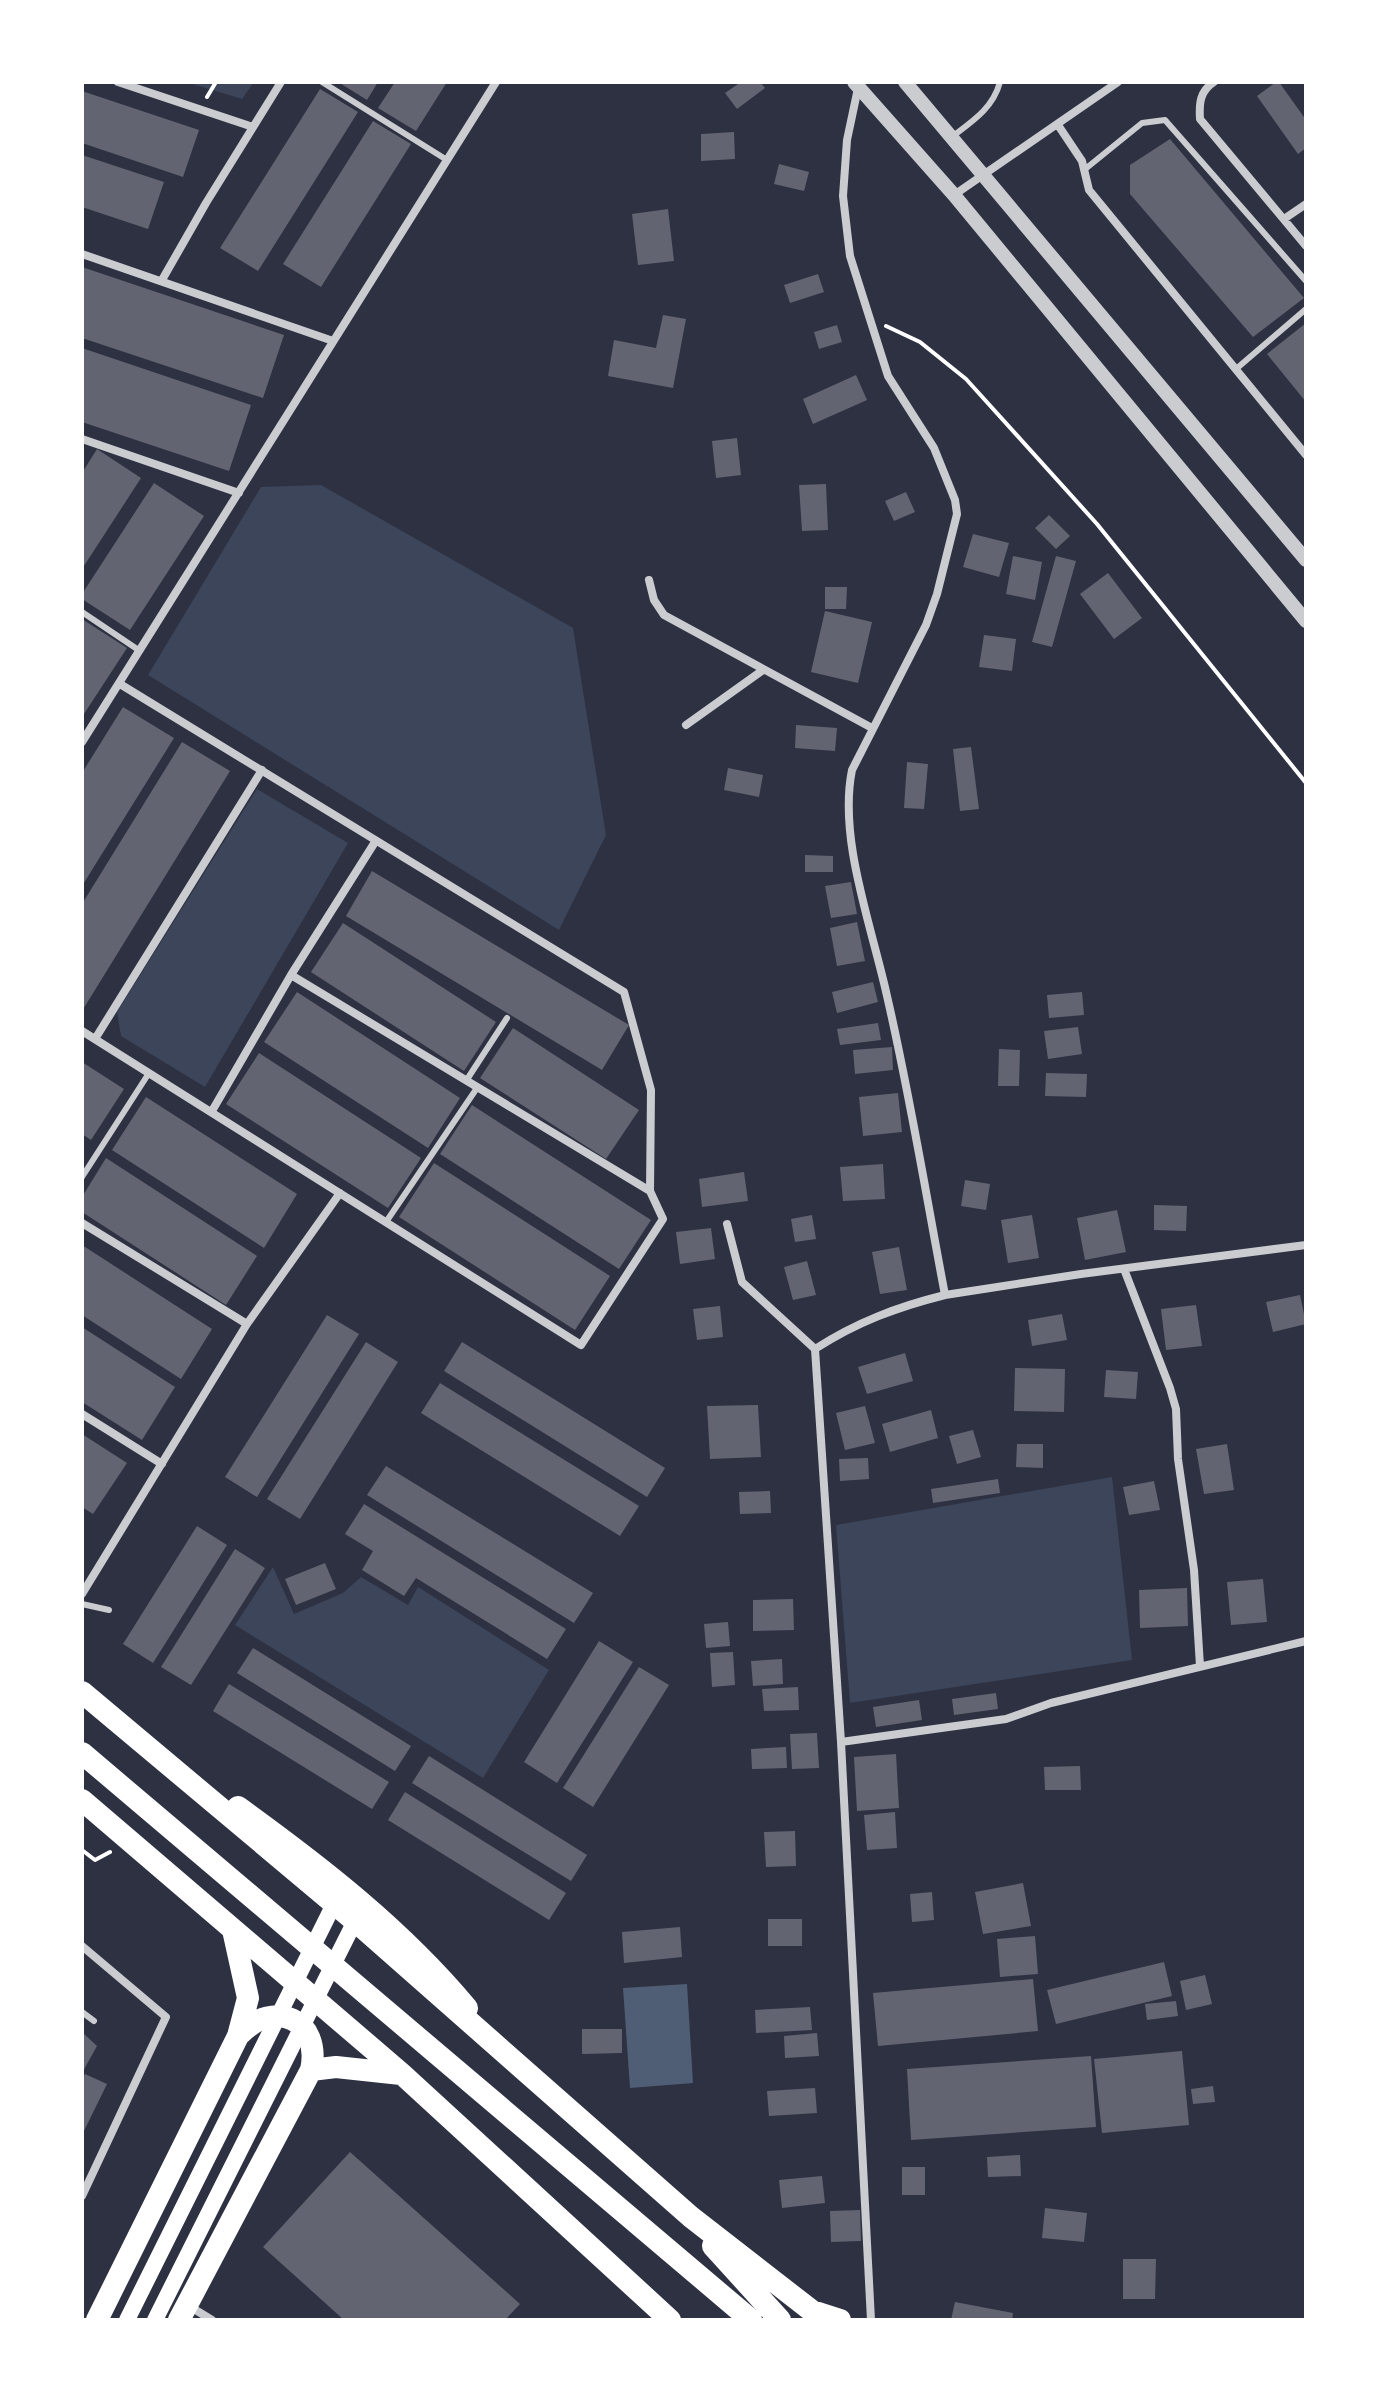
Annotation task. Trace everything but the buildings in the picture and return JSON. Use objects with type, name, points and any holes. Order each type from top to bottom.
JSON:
[{"type":"highway","points":[[82,1692],[355,1921],[691,2217],[812,2311],[840,2320]]},
{"type":"highway","points":[[104,1711],[299,1851],[363,1902],[435,1969],[506,2055]]},
{"type":"highway","points":[[82,1753],[751,2320]]},
{"type":"highway","points":[[82,1800],[402,2074],[670,2320]]},
{"type":"highway","points":[[97,2320],[238,2036],[248,1998],[233,1930]]},
{"type":"highway","points":[[183,2312],[311,2070],[315,2054],[313,2040],[307,2031],[275,2014],[250,2023],[238,2036]]},
{"type":"highway","points":[[311,2070],[336,2067],[402,2074]]},
{"type":"highway","points":[[691,2217],[703,2235],[780,2320]]},
{"type":"main road","points":[[127,2320],[334,1904]]},
{"type":"main road","points":[[155,2320],[355,1921]]},
{"type":"street","points":[[118,82],[253,127]]},
{"type":"street","points":[[162,280],[281,82]]},
{"type":"street","points":[[82,742],[496,82]]},
{"type":"street","points":[[905,82],[1306,560]]},
{"type":"street","points":[[954,195],[1118,82]]},
{"type":"street","points":[[1214,82],[1206,88],[1199,103],[1200,119],[1306,246]]},
{"type":"street","points":[[856,84],[954,195],[1306,621]]},
{"type":"street","points":[[856,84],[847,140],[843,196],[850,256],[888,376],[934,448],[955,500],[957,514],[926,625],[852,770],[847,796],[848,830],[888,999],[945,1295]]},
{"type":"street","points":[[1058,125],[1082,161],[1089,190],[1306,455]]},
{"type":"street","points":[[1284,219],[1306,204]]},
{"type":"street","points":[[82,254],[333,341]]},
{"type":"street","points":[[82,439],[239,493]]},
{"type":"street","points":[[649,580],[654,600],[664,615],[872,728]]},
{"type":"street","points":[[686,725],[763,670]]},
{"type":"street","points":[[82,1031],[581,1345],[663,1219],[650,1191],[651,1090],[624,992],[120,684]]},
{"type":"street","points":[[95,1039],[262,770]]},
{"type":"street","points":[[212,1111],[291,975],[375,842]]},
{"type":"street","points":[[291,975],[650,1191]]},
{"type":"street","points":[[82,1594],[247,1324],[340,1193]]},
{"type":"street","points":[[82,1223],[247,1324]]},
{"type":"street","points":[[727,1224],[742,1282],[815,1349],[841,1742],[871,2320]]},
{"type":"street","points":[[815,1349],[847,1328],[871,1318],[945,1295],[1306,1245]]},
{"type":"street","points":[[1124,1269],[1176,1409],[1178,1459],[1194,1570],[1200,1666]]},
{"type":"street","points":[[82,1414],[162,1464]]},
{"type":"street","points":[[841,1742],[1006,1719],[1051,1703],[1306,1641]]},
{"type":"street","points":[[82,1946],[166,2017],[82,2196]]},
{"type":"street","points":[[183,2312],[212,2320]]},
{"type":"lane","points":[[322,82],[447,160]]},
{"type":"lane","points":[[953,136],[983,115],[1000,82]]},
{"type":"lane","points":[[1084,170],[1142,123],[1165,120],[1306,281]]},
{"type":"lane","points":[[1236,369],[1306,309]]},
{"type":"lane","points":[[82,612],[140,651]]},
{"type":"lane","points":[[466,1081],[507,1018]]},
{"type":"lane","points":[[82,1177],[149,1073]]},
{"type":"lane","points":[[386,1222],[477,1088]]},
{"type":"lane","points":[[82,1604],[109,1610]]},
{"type":"lane","points":[[82,2012],[94,2021]]},
{"type":"path","points":[[870,318],[920,342],[966,379],[1097,524],[1306,783]]},
{"type":"path","points":[[82,1850],[95,1860],[130,1841]]},
{"type":"shaded area","points":[[186,82],[254,82],[242,99]]},
{"type":"shaded area","points":[[321,485],[573,628],[606,835],[559,930],[148,675],[261,487]]},
{"type":"shaded area","points":[[257,789],[348,843],[205,1087],[121,1036],[117,1012]]},
{"type":"shaded area","points":[[1112,1477],[1132,1660],[850,1703],[836,1525]]},
{"type":"shaded area","points":[[273,1567],[294,1614],[343,1593],[361,1577],[408,1605],[418,1587],[549,1670],[483,1778],[235,1625]]},
{"type":"shaded area","points":[[687,1984],[693,2083],[630,2088],[623,1988]]}]
